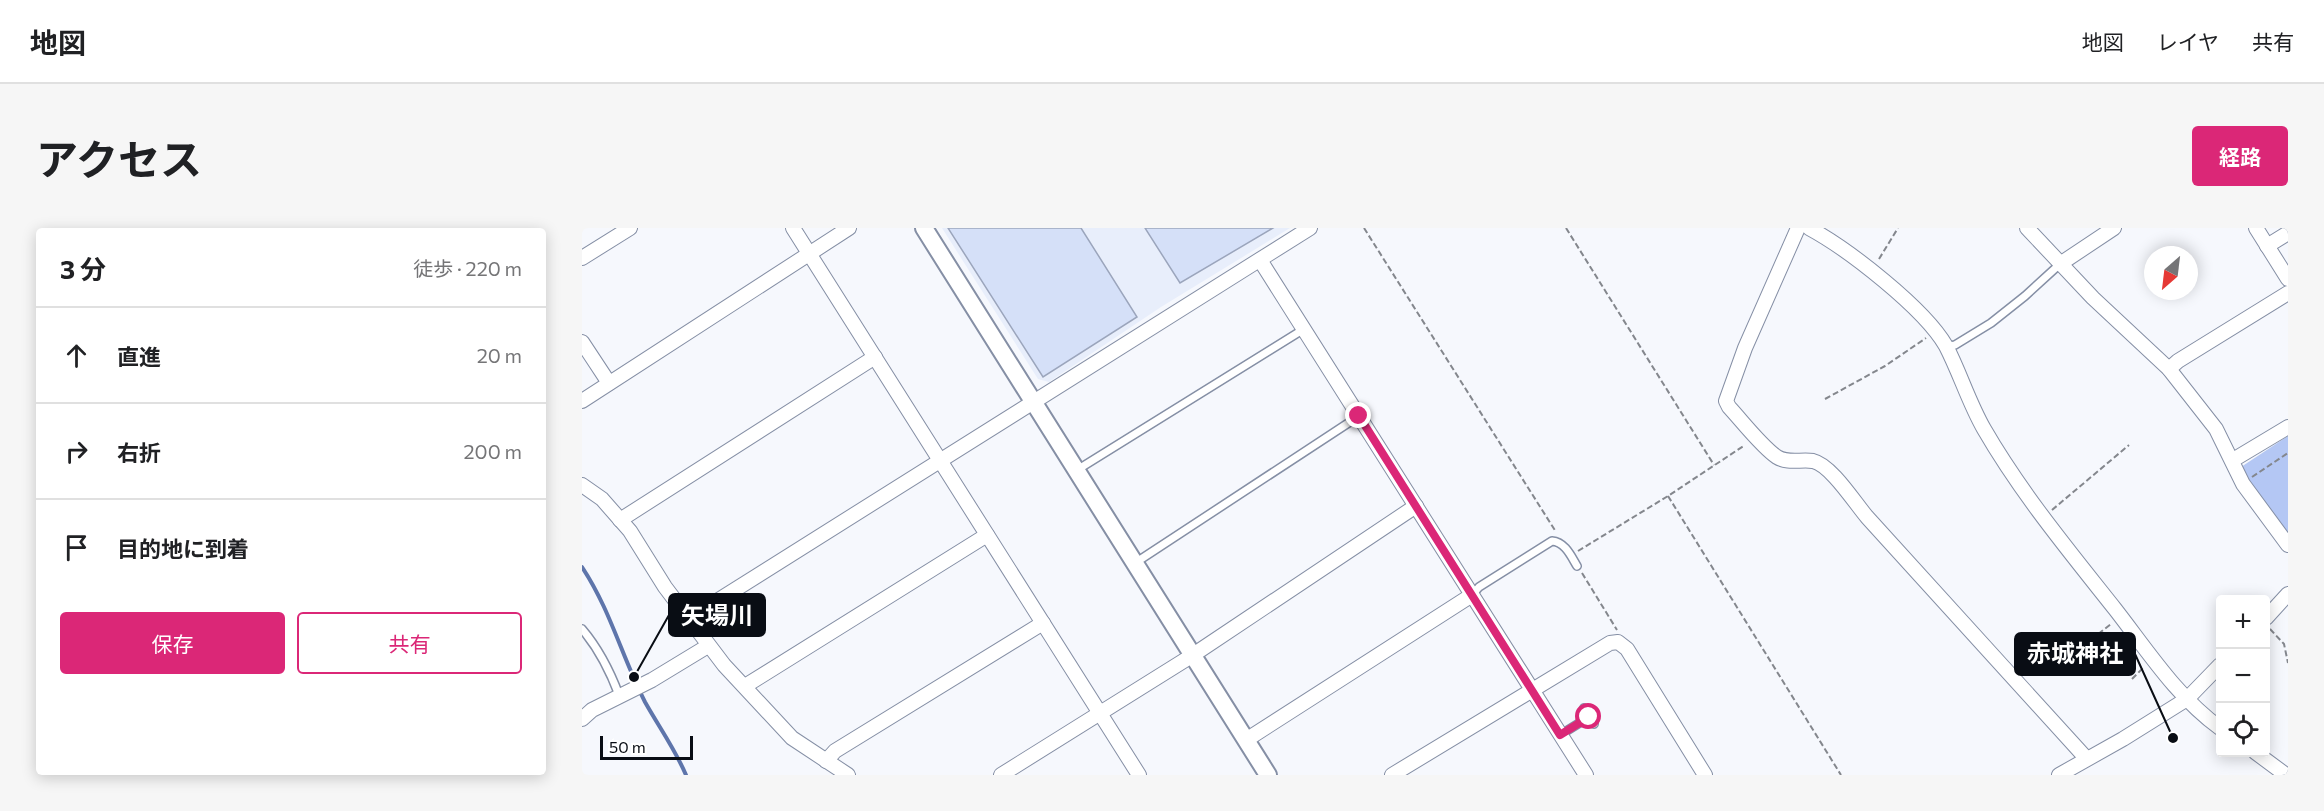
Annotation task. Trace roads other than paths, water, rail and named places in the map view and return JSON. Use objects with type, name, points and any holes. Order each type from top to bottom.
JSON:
[{"type":"street","points":[[582,258],[630,228]]},
{"type":"street","points":[[793,228],[1139,775]]},
{"type":"street","points":[[582,401],[849,228]]},
{"type":"street","points":[[924,228],[1268,775]]},
{"type":"street","points":[[690,618],[1310,228]]},
{"type":"street","points":[[1798,228],[1744,348],[1726,401],[1729,407],[1777,457],[1794,462],[1814,462],[1820,464],[1832,475],[1867,517],[2086,758]]},
{"type":"street","points":[[1809,228],[1824,236],[1888,284],[1936,331],[1946,347],[1983,428],[2043,518],[2152,659],[2187,699],[2216,724]]},
{"type":"street","points":[[2027,228],[2093,298],[2169,369],[2216,429],[2233,460],[2234,470],[2288,545]]},
{"type":"street","points":[[2060,264],[2114,228]]},
{"type":"street","points":[[2256,228],[2288,279]]},
{"type":"street","points":[[2267,246],[2288,233]]},
{"type":"street","points":[[1260,260],[1586,775]]},
{"type":"street","points":[[2169,369],[2178,361],[2288,293]]},
{"type":"street","points":[[582,342],[609,383]]},
{"type":"street","points":[[620,520],[875,357]]},
{"type":"street","points":[[2233,460],[2288,427]]},
{"type":"street","points":[[582,485],[602,499],[630,531],[665,587],[690,618],[708,646],[792,738],[848,775]]},
{"type":"street","points":[[1001,775],[1193,655],[1416,506]]},
{"type":"street","points":[[745,686],[987,535]]},
{"type":"street","points":[[2270,613],[2288,594]]},
{"type":"street","points":[[1246,740],[1472,595]]},
{"type":"street","points":[[826,760],[835,751],[1043,622]]},
{"type":"street","points":[[1392,775],[1610,643],[1618,642],[1627,650],[1705,775]]},
{"type":"street","points":[[582,719],[592,710],[652,680],[708,646]]},
{"type":"street","points":[[2059,775],[2187,699],[2216,669]]},
{"type":"street","points":[[2261,757],[2286,775]]},
{"type":"lane","points":[[1946,347],[1955,345],[1991,323],[2060,264]]},
{"type":"lane","points":[[1077,471],[1304,329]]},
{"type":"lane","points":[[1135,563],[1359,416]]},
{"type":"lane","points":[[1472,595],[1479,587],[1552,541],[1557,541],[1577,566]]},
{"type":"lane","points":[[582,629],[592,640],[622,694]]},
{"type":"lane","points":[[1584,708],[1594,724]]},
{"type":"lane","points":[[1560,735],[1589,717]]},
{"type":"waterway","points":[[582,567],[608,616],[645,702],[686,775]]},
{"type":"place","name":"矢場川","points":[[634,677]]},
{"type":"place","name":"赤城神社","points":[[2173,738]]}]
